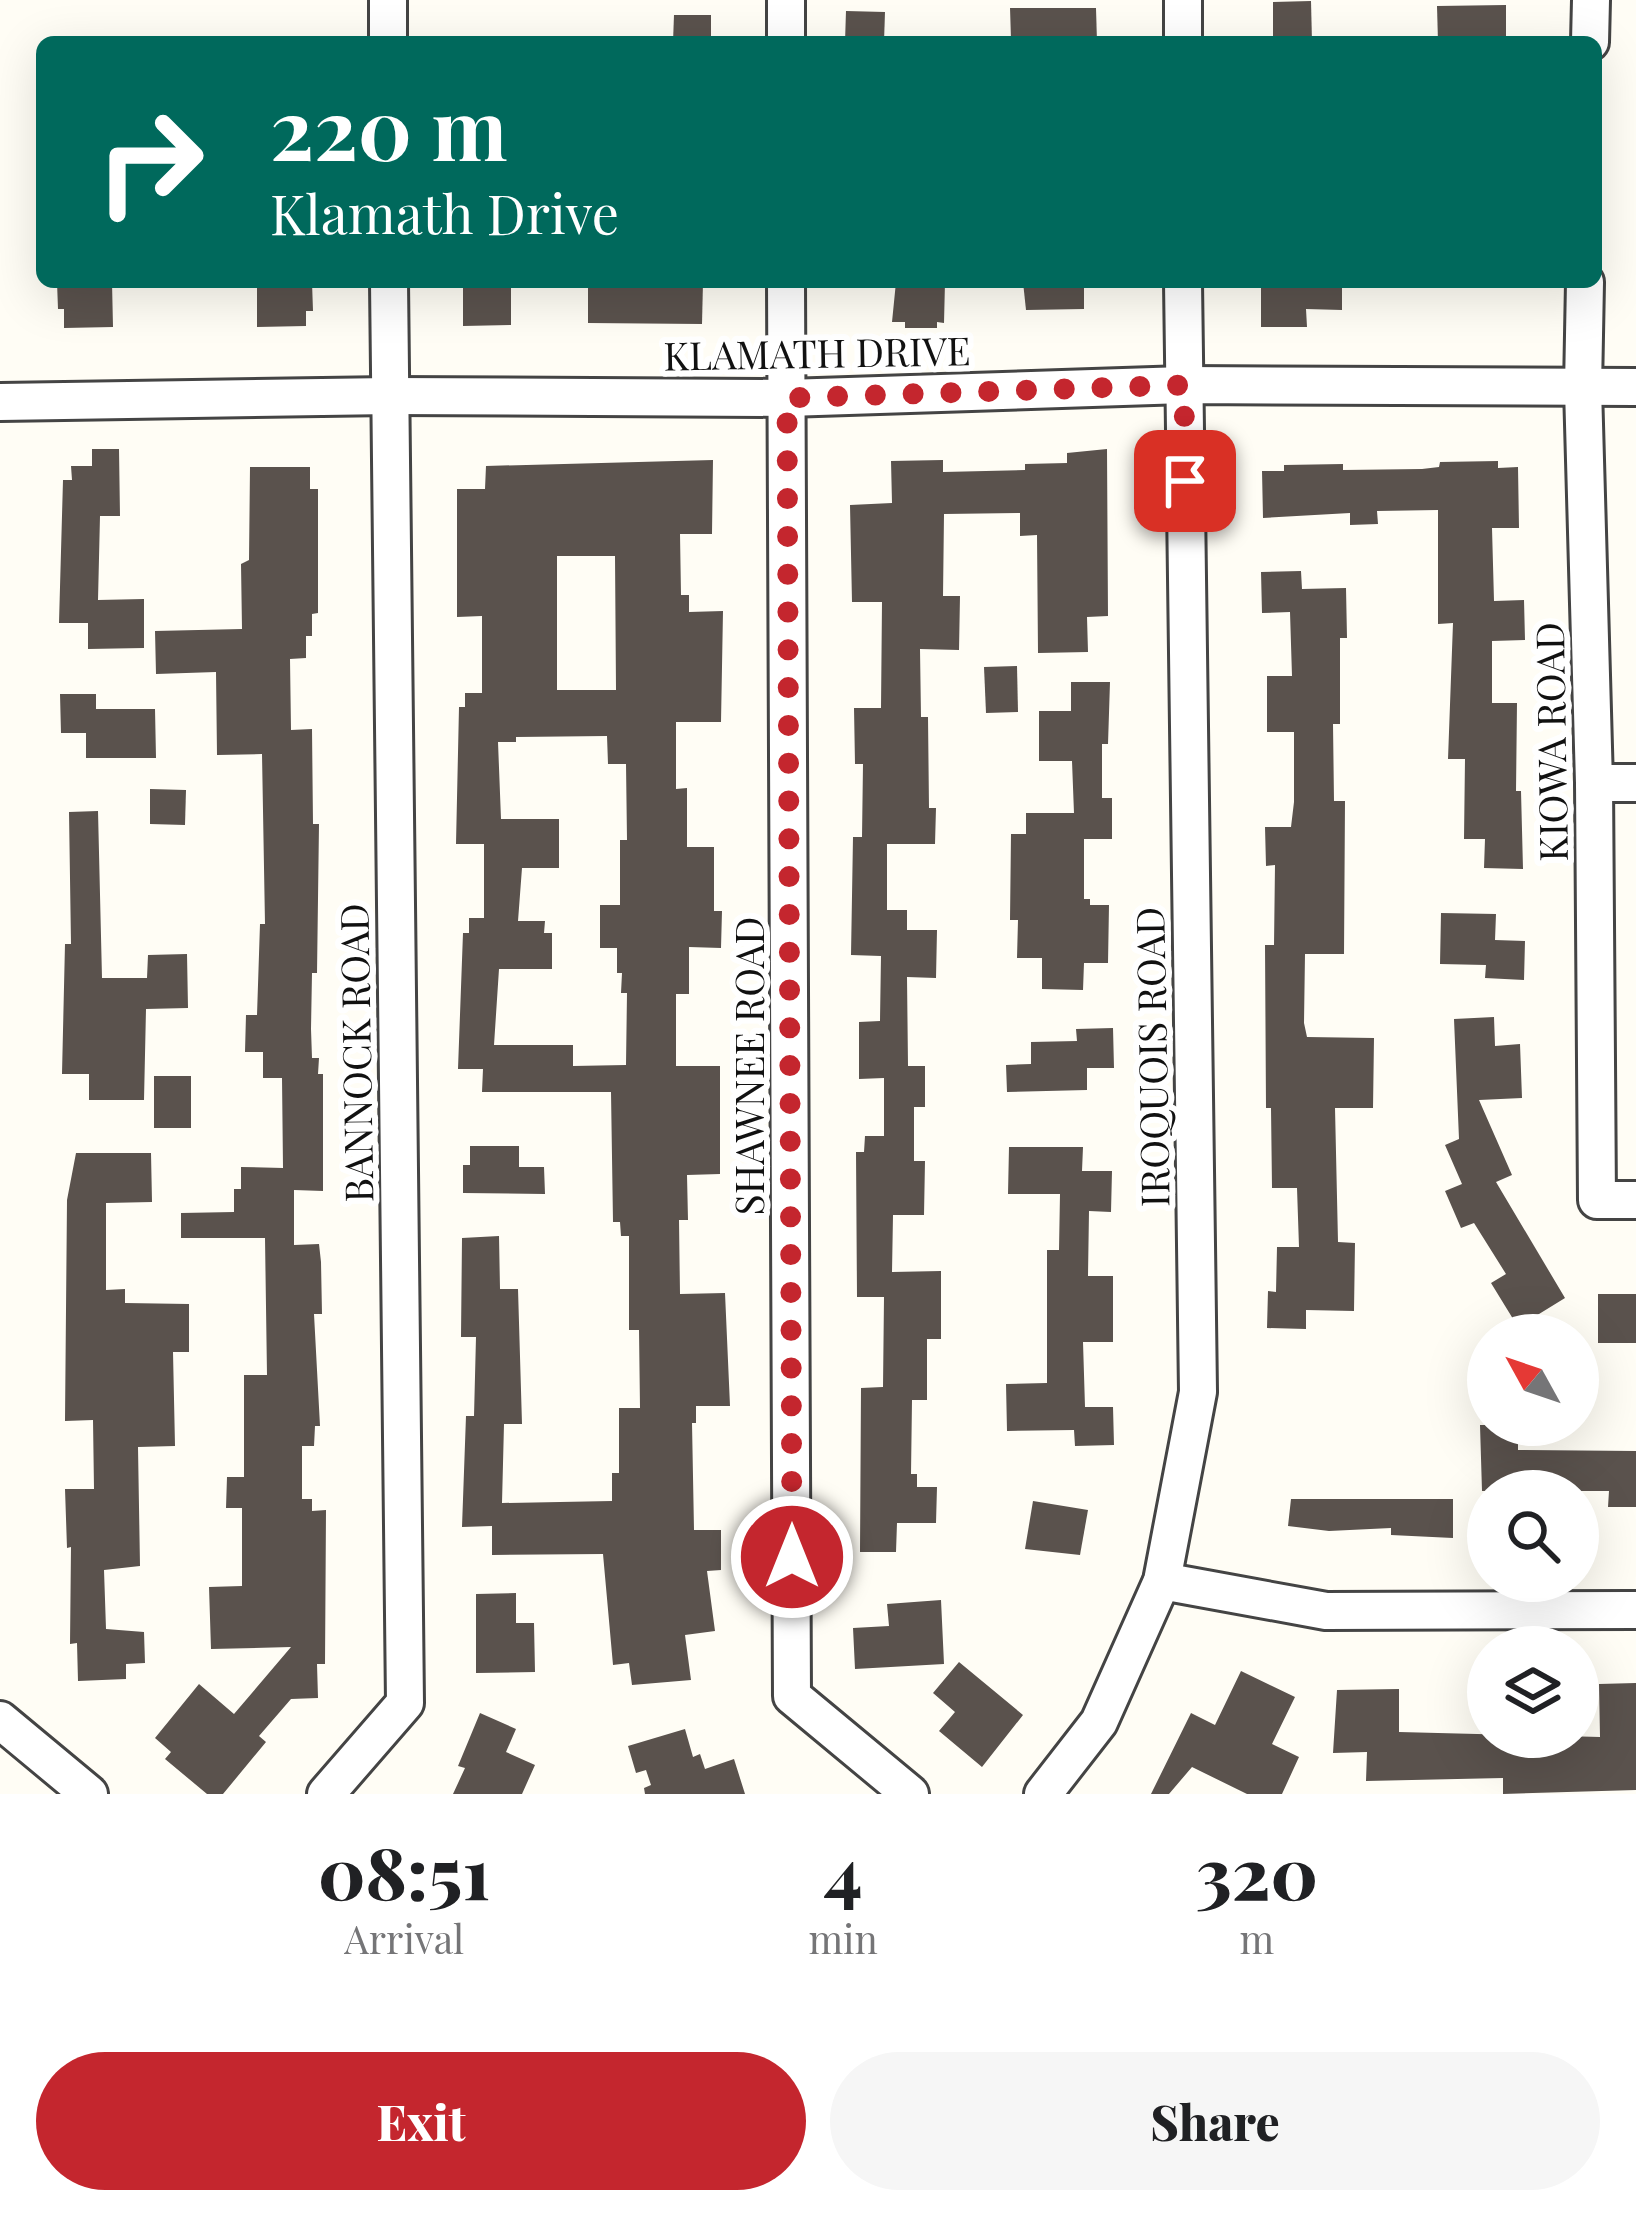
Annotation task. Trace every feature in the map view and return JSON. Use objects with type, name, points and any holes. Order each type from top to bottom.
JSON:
[{"type":"street","points":[[388,0],[388,36]]},
{"type":"street","points":[[786,0],[786,36]]},
{"type":"street","points":[[1183,0],[1184,36]]},
{"type":"street","points":[[1590,36],[1591,0]]},
{"type":"street","name":"BANNOCK ROAD","points":[[326,1794],[404,1702],[389,288]]},
{"type":"street","name":"SHAWNEE ROAD","points":[[786,288],[792,1696],[910,1794]]},
{"type":"street","name":"IROQUOIS ROAD","points":[[1043,1794],[1099,1722],[1162,1581],[1198,1392],[1184,288]]},
{"type":"street","name":"KIOWA ROAD","points":[[1585,288],[1597,1200],[1636,1200]]},
{"type":"street","name":"KLAMATH DRIVE","points":[[0,401],[787,398],[1184,385],[1636,387]]},
{"type":"street","points":[[1594,783],[1636,783]]},
{"type":"street","points":[[1162,1581],[1326,1611],[1636,1610]]},
{"type":"street","points":[[0,1720],[88,1794]]},
{"type":"building","points":[[1311,1],[1312,36],[1273,36],[1273,2]]},
{"type":"building","points":[[1506,5],[1506,36],[1438,36],[1437,6]]},
{"type":"building","points":[[1010,8],[1096,8],[1097,36],[1011,36]]},
{"type":"building","points":[[846,11],[885,12],[884,36],[845,36]]},
{"type":"building","points":[[674,15],[711,15],[711,36],[673,36]]},
{"type":"building","points":[[57,288],[112,288],[113,327],[64,328],[64,309],[58,309]]},
{"type":"building","points":[[257,288],[312,288],[313,311],[306,311],[306,326],[257,327]]},
{"type":"building","points":[[463,288],[511,288],[511,325],[463,326]]},
{"type":"building","points":[[588,288],[703,288],[702,324],[588,323]]},
{"type":"building","points":[[895,288],[945,288],[944,323],[937,322],[937,328],[905,328],[905,322],[892,322]]},
{"type":"building","points":[[1024,288],[1084,288],[1084,309],[1026,310]]},
{"type":"building","points":[[1261,288],[1342,288],[1342,310],[1306,309],[1307,327],[1261,327]]},
{"type":"building","points":[[92,449],[119,449],[120,516],[100,516],[98,600],[144,599],[144,648],[88,649],[88,623],[59,623],[63,480],[72,480],[71,466],[92,466]]},
{"type":"building","points":[[1107,449],[1108,616],[1087,617],[1088,652],[1038,653],[1037,535],[1020,536],[1020,513],[944,514],[943,596],[960,596],[959,650],[920,649],[921,717],[928,717],[929,808],[936,808],[935,844],[887,844],[887,910],[907,910],[907,930],[937,930],[936,978],[907,977],[908,1066],[925,1066],[925,1107],[914,1107],[914,1161],[925,1161],[924,1215],[893,1215],[892,1272],[941,1271],[941,1339],[927,1339],[927,1400],[912,1400],[911,1474],[917,1474],[917,1487],[937,1487],[936,1523],[897,1523],[896,1552],[860,1552],[861,1388],[883,1387],[884,1297],[857,1297],[856,1152],[864,1152],[865,1136],[884,1136],[884,1078],[859,1079],[859,1022],[880,1021],[881,956],[851,955],[853,837],[862,837],[863,764],[855,764],[854,708],[881,708],[882,602],[852,602],[850,505],[892,503],[891,461],[943,460],[943,472],[1025,470],[1025,464],[1067,463],[1067,453]]},
{"type":"building","points":[[713,460],[712,534],[680,534],[681,595],[689,595],[689,612],[723,611],[721,722],[676,722],[676,789],[687,788],[687,847],[714,847],[714,911],[722,911],[721,948],[689,947],[689,994],[676,994],[676,1066],[720,1066],[720,1174],[687,1175],[688,1220],[679,1220],[680,1294],[725,1293],[730,1406],[696,1406],[696,1423],[692,1423],[694,1530],[721,1530],[721,1570],[707,1571],[715,1631],[685,1635],[691,1680],[632,1685],[629,1663],[613,1665],[603,1554],[492,1555],[492,1526],[462,1527],[466,1416],[474,1416],[476,1337],[461,1337],[462,1238],[499,1236],[500,1289],[518,1289],[522,1424],[504,1424],[502,1503],[612,1501],[612,1473],[619,1473],[619,1408],[640,1408],[639,1330],[629,1330],[629,1236],[621,1236],[620,1222],[613,1222],[611,1092],[482,1092],[483,1069],[458,1069],[463,933],[469,933],[469,918],[484,918],[484,844],[456,844],[459,707],[465,707],[465,693],[482,693],[482,616],[457,617],[457,489],[485,489],[486,466]],"holes":[[[557,556],[615,556],[616,690],[557,690]],[[607,736],[608,764],[626,764],[627,840],[620,840],[620,905],[600,905],[600,948],[617,948],[621,993],[627,993],[626,1065],[573,1066],[573,1045],[494,1045],[499,969],[552,969],[552,933],[544,933],[545,921],[518,921],[522,868],[559,868],[559,819],[501,819],[498,742],[516,742],[516,737]]]},
{"type":"building","points":[[1498,461],[1498,468],[1518,467],[1519,528],[1492,528],[1494,601],[1524,600],[1525,640],[1492,641],[1492,703],[1517,703],[1516,791],[1521,791],[1523,869],[1484,868],[1485,839],[1464,839],[1465,759],[1448,759],[1453,623],[1438,624],[1438,510],[1377,511],[1378,524],[1350,525],[1350,513],[1263,518],[1262,471],[1284,471],[1284,465],[1422,469],[1439,467],[1440,462]]},
{"type":"building","points":[[250,467],[310,467],[310,489],[318,489],[318,613],[312,614],[312,636],[306,636],[306,658],[290,659],[291,730],[312,729],[313,824],[319,824],[317,973],[312,973],[311,1029],[312,1058],[319,1058],[318,1074],[323,1074],[323,1191],[294,1190],[294,1245],[319,1244],[321,1262],[322,1314],[314,1314],[320,1426],[315,1426],[314,1446],[302,1446],[302,1499],[312,1499],[312,1511],[326,1510],[325,1664],[317,1664],[318,1698],[291,1699],[259,1736],[266,1742],[223,1794],[207,1794],[165,1759],[171,1752],[155,1738],[199,1684],[234,1714],[291,1647],[211,1649],[209,1587],[242,1586],[242,1508],[226,1508],[227,1477],[244,1477],[244,1375],[267,1375],[265,1238],[181,1238],[181,1213],[234,1212],[241,1167],[283,1168],[282,1078],[263,1078],[263,1052],[245,1052],[246,1015],[257,1015],[260,924],[265,924],[262,754],[217,755],[216,672],[156,674],[155,631],[242,629],[241,564],[249,560]]},
{"type":"building","points":[[1301,571],[1302,589],[1346,588],[1347,638],[1340,638],[1340,724],[1333,724],[1334,801],[1345,801],[1344,954],[1305,954],[1304,1023],[1307,1037],[1374,1038],[1373,1108],[1335,1108],[1338,1242],[1355,1243],[1354,1311],[1306,1310],[1306,1329],[1267,1328],[1268,1291],[1276,1292],[1277,1247],[1299,1247],[1297,1188],[1272,1188],[1271,1108],[1266,1108],[1265,945],[1274,945],[1275,865],[1266,866],[1265,827],[1291,827],[1294,802],[1294,732],[1267,732],[1267,676],[1292,676],[1290,612],[1262,613],[1261,572]]},
{"type":"building","points":[[1017,666],[1018,712],[986,713],[984,667]]},
{"type":"building","points":[[1071,682],[1110,682],[1108,744],[1102,744],[1102,798],[1112,798],[1112,839],[1084,839],[1084,899],[1090,899],[1090,905],[1109,905],[1108,963],[1084,963],[1083,990],[1042,989],[1042,958],[1017,958],[1018,920],[1010,920],[1011,834],[1026,834],[1026,813],[1074,813],[1072,761],[1039,761],[1039,711],[1071,711]]},
{"type":"building","points":[[60,694],[96,694],[96,709],[155,709],[156,758],[86,758],[86,733],[61,733]]},
{"type":"building","points":[[150,789],[186,790],[185,825],[150,824]]},
{"type":"building","points":[[98,811],[102,978],[147,978],[148,955],[187,954],[188,1008],[146,1009],[144,1100],[89,1100],[89,1074],[62,1074],[65,944],[71,944],[69,812]]},
{"type":"building","points":[[1441,913],[1496,914],[1495,940],[1525,941],[1524,980],[1485,978],[1486,965],[1440,964]]},
{"type":"building","points":[[1494,1017],[1495,1046],[1520,1044],[1522,1098],[1479,1100],[1512,1175],[1496,1182],[1565,1298],[1539,1314],[1510,1314],[1491,1283],[1506,1274],[1474,1223],[1461,1228],[1445,1191],[1462,1184],[1445,1145],[1459,1139],[1454,1019]]},
{"type":"building","points":[[1113,1028],[1114,1068],[1087,1068],[1087,1090],[1007,1092],[1006,1065],[1031,1064],[1031,1042],[1077,1041],[1076,1029]]},
{"type":"building","points":[[154,1076],[191,1076],[191,1128],[154,1128]]},
{"type":"building","points":[[470,1146],[519,1146],[519,1167],[544,1167],[545,1194],[463,1193],[463,1165],[470,1165]]},
{"type":"building","points":[[1009,1147],[1083,1147],[1082,1171],[1112,1171],[1111,1212],[1089,1211],[1088,1276],[1113,1276],[1113,1342],[1083,1342],[1085,1407],[1113,1407],[1114,1445],[1075,1446],[1074,1430],[1007,1431],[1006,1384],[1047,1383],[1047,1250],[1059,1250],[1060,1194],[1008,1194]]},
{"type":"building","points":[[76,1153],[151,1153],[152,1202],[106,1203],[106,1290],[125,1289],[125,1303],[189,1304],[189,1352],[173,1352],[175,1446],[138,1447],[140,1566],[104,1570],[106,1629],[144,1632],[145,1663],[126,1664],[126,1679],[78,1681],[77,1643],[70,1644],[71,1547],[67,1548],[65,1489],[94,1489],[93,1420],[65,1421],[67,1200]]},
{"type":"building","points":[[1598,1294],[1636,1294],[1636,1343],[1599,1343]]},
{"type":"building","points":[[1481,1446],[1636,1451],[1636,1507],[1608,1507],[1609,1491],[1599,1491],[1599,1470],[1481,1470]]},
{"type":"building","points":[[1291,1499],[1453,1499],[1453,1538],[1391,1535],[1391,1528],[1329,1531],[1288,1526]]},
{"type":"building","points":[[1033,1501],[1088,1510],[1080,1555],[1025,1549]]},
{"type":"building","points":[[516,1593],[516,1623],[534,1623],[535,1672],[476,1673],[476,1594]]},
{"type":"building","points":[[941,1600],[944,1664],[855,1669],[853,1628],[889,1626],[887,1604]]},
{"type":"building","points":[[959,1662],[1023,1715],[982,1767],[939,1731],[955,1712],[933,1693]]},
{"type":"building","points":[[1241,1671],[1295,1697],[1272,1744],[1299,1757],[1282,1794],[1247,1794],[1192,1767],[1169,1794],[1151,1794],[1191,1713],[1215,1725]]},
{"type":"building","points":[[1636,1683],[1636,1790],[1503,1794],[1503,1778],[1366,1781],[1367,1752],[1333,1753],[1337,1690],[1399,1689],[1399,1732],[1467,1734],[1467,1758],[1599,1758],[1599,1684]]},
{"type":"building","points":[[480,1713],[516,1729],[506,1752],[535,1765],[522,1794],[453,1794],[465,1768],[458,1766]]},
{"type":"building","points":[[685,1729],[693,1757],[700,1754],[705,1769],[734,1759],[745,1794],[645,1794],[644,1788],[651,1785],[646,1770],[636,1773],[628,1746]]},
{"type":"route","points":[[792,1557],[787,398],[1184,385],[1185,481]]}]
